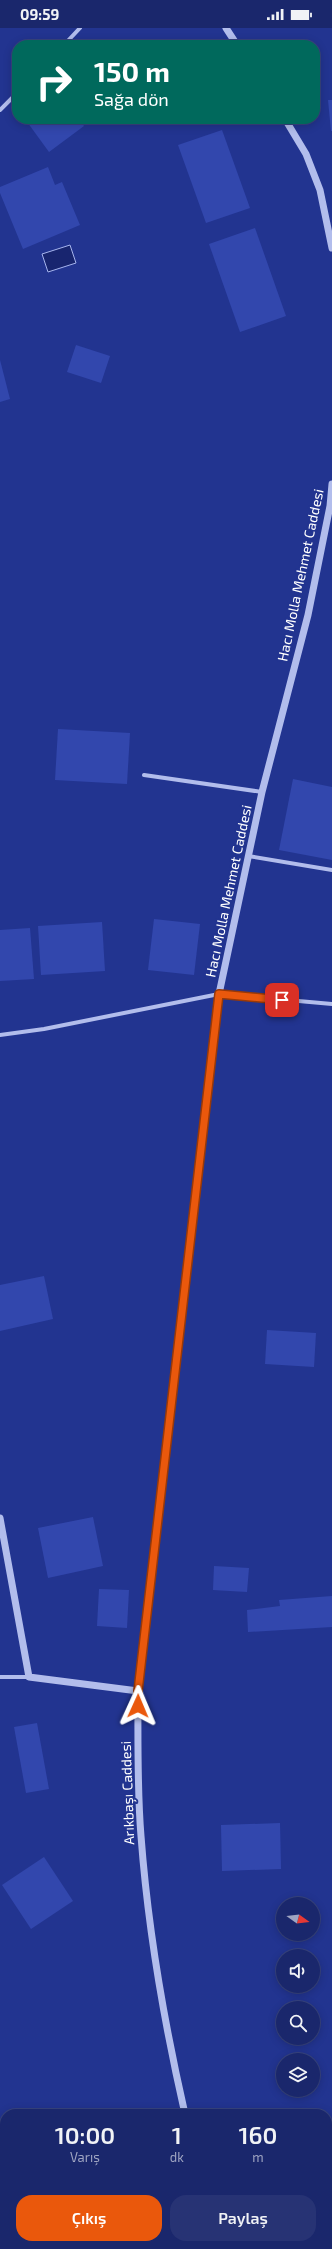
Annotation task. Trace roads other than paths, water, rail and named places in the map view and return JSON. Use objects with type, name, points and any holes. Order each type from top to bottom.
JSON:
[{"type":"street","points":[[69,40],[80,28]]},
{"type":"street","points":[[226,28],[234,40]]},
{"type":"street","points":[[0,110],[12,98]]},
{"type":"street","points":[[288,124],[306,154],[320,190],[332,248]]},
{"type":"street","name":"Hacı Molla Mehmet Caddesi","points":[[138,1691],[219,994],[262,792],[308,615],[330,506],[332,484]]},
{"type":"street","points":[[144,775],[262,792]]},
{"type":"street","points":[[248,856],[332,870]]},
{"type":"street","points":[[0,1035],[44,1029],[219,994],[332,1004]]},
{"type":"street","points":[[0,1518],[28,1677]]},
{"type":"street","points":[[0,1677],[28,1677],[138,1691]]},
{"type":"street","name":"Arıkbaşı Caddesi","points":[[138,1691],[141,1836],[155,1963],[165,2028],[184,2109]]}]
